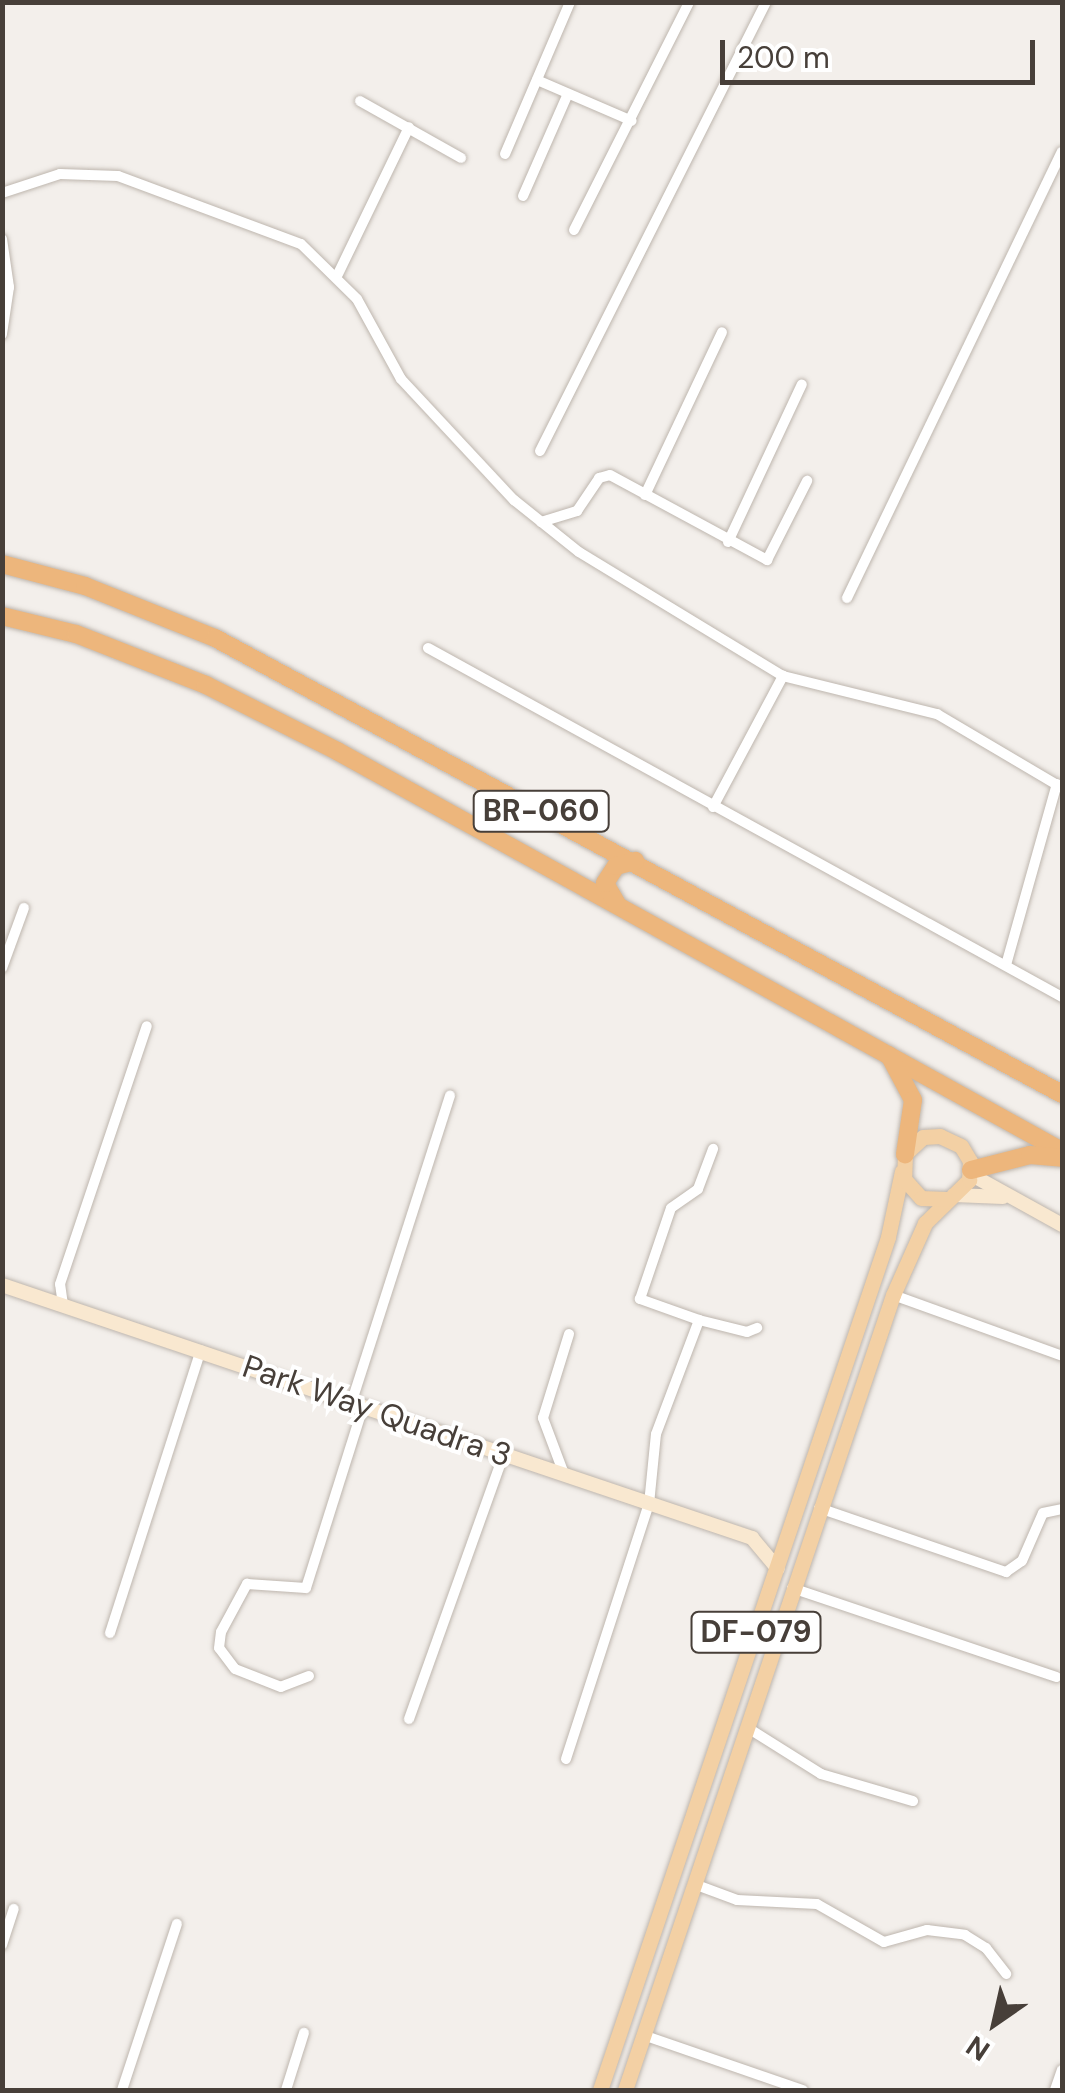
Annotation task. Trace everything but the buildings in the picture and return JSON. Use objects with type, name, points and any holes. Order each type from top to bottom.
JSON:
[{"type":"highway","name":"BR-060","points":[[2,564],[86,586],[215,638],[1062,1094]]},
{"type":"highway","name":"BR-060","points":[[2,616],[76,634],[206,685],[886,1051],[1062,1155]]},
{"type":"highway","points":[[618,905],[605,883],[616,866],[635,861]]},
{"type":"highway","points":[[886,1051],[912,1100],[904,1163]]},
{"type":"highway","points":[[970,1172],[1030,1155],[1062,1155]]},
{"type":"main road","points":[[950,1197],[914,1194],[904,1163],[924,1137],[940,1136],[962,1146],[970,1172]]},
{"type":"main road","name":"DF-079","points":[[600,2090],[888,1237],[904,1163]]},
{"type":"main road","name":"DF-079","points":[[625,2090],[893,1295],[925,1224],[970,1172]]},
{"type":"main road","points":[[688,1833],[695,1841],[711,1839]]},
{"type":"street","points":[[505,154],[570,2]]},
{"type":"street","points":[[574,230],[632,122],[689,2]]},
{"type":"street","points":[[540,451],[766,2]]},
{"type":"street","points":[[537,80],[632,122]]},
{"type":"street","points":[[523,196],[568,96]]},
{"type":"street","points":[[360,100],[461,158]]},
{"type":"street","points":[[338,274],[410,127]]},
{"type":"street","points":[[846,598],[1062,152]]},
{"type":"street","points":[[2,193],[60,174],[118,176],[269,229],[338,274],[400,379],[541,522],[628,586],[783,676],[937,714],[1060,786],[1006,965]]},
{"type":"street","points":[[2,239],[9,287],[2,334]]},
{"type":"street","points":[[645,495],[722,332]]},
{"type":"street","points":[[728,542],[802,384]]},
{"type":"street","points":[[541,522],[577,511],[598,478],[610,475],[767,560],[807,481]]},
{"type":"street","points":[[428,648],[1062,997]]},
{"type":"street","points":[[714,807],[783,676]]},
{"type":"street","points":[[2,968],[24,908]]},
{"type":"street","points":[[44,1299],[60,1284],[146,1026]]},
{"type":"street","points":[[309,1676],[281,1688],[234,1669],[219,1648],[221,1632],[246,1584],[306,1588],[450,1096]]},
{"type":"street","points":[[712,1149],[698,1188],[671,1208],[640,1298],[746,1332],[758,1328]]},
{"type":"street","points":[[970,1172],[1003,1197],[1062,1225]]},
{"type":"street","points":[[950,1197],[1003,1197]]},
{"type":"street","points":[[60,1284],[64,1305]]},
{"type":"street","name":"Park Way Quadra 3","points":[[2,1285],[752,1538],[788,1532]]},
{"type":"street","points":[[893,1295],[1062,1356]]},
{"type":"street","points":[[566,1759],[649,1504],[656,1434],[699,1320]]},
{"type":"street","points":[[565,1475],[543,1418],[568,1334]]},
{"type":"street","points":[[110,1634],[201,1350]]},
{"type":"street","points":[[409,1718],[504,1454]]},
{"type":"street","points":[[820,1508],[1006,1572],[1022,1562],[1042,1513],[1062,1510]]},
{"type":"street","points":[[752,1538],[778,1569]]},
{"type":"street","points":[[792,1588],[1056,1678]]},
{"type":"street","points":[[748,1728],[822,1774],[913,1802]]},
{"type":"street","points":[[694,1884],[737,1900],[817,1904],[884,1942],[927,1930],[965,1935],[986,1948],[1006,1974]]},
{"type":"street","points":[[2,1945],[14,1909]]},
{"type":"street","points":[[122,2090],[177,1924]]},
{"type":"street","points":[[286,2090],[304,2033]]},
{"type":"street","points":[[643,2036],[803,2090]]},
{"type":"street","points":[[1055,2090],[1062,2070]]}]
